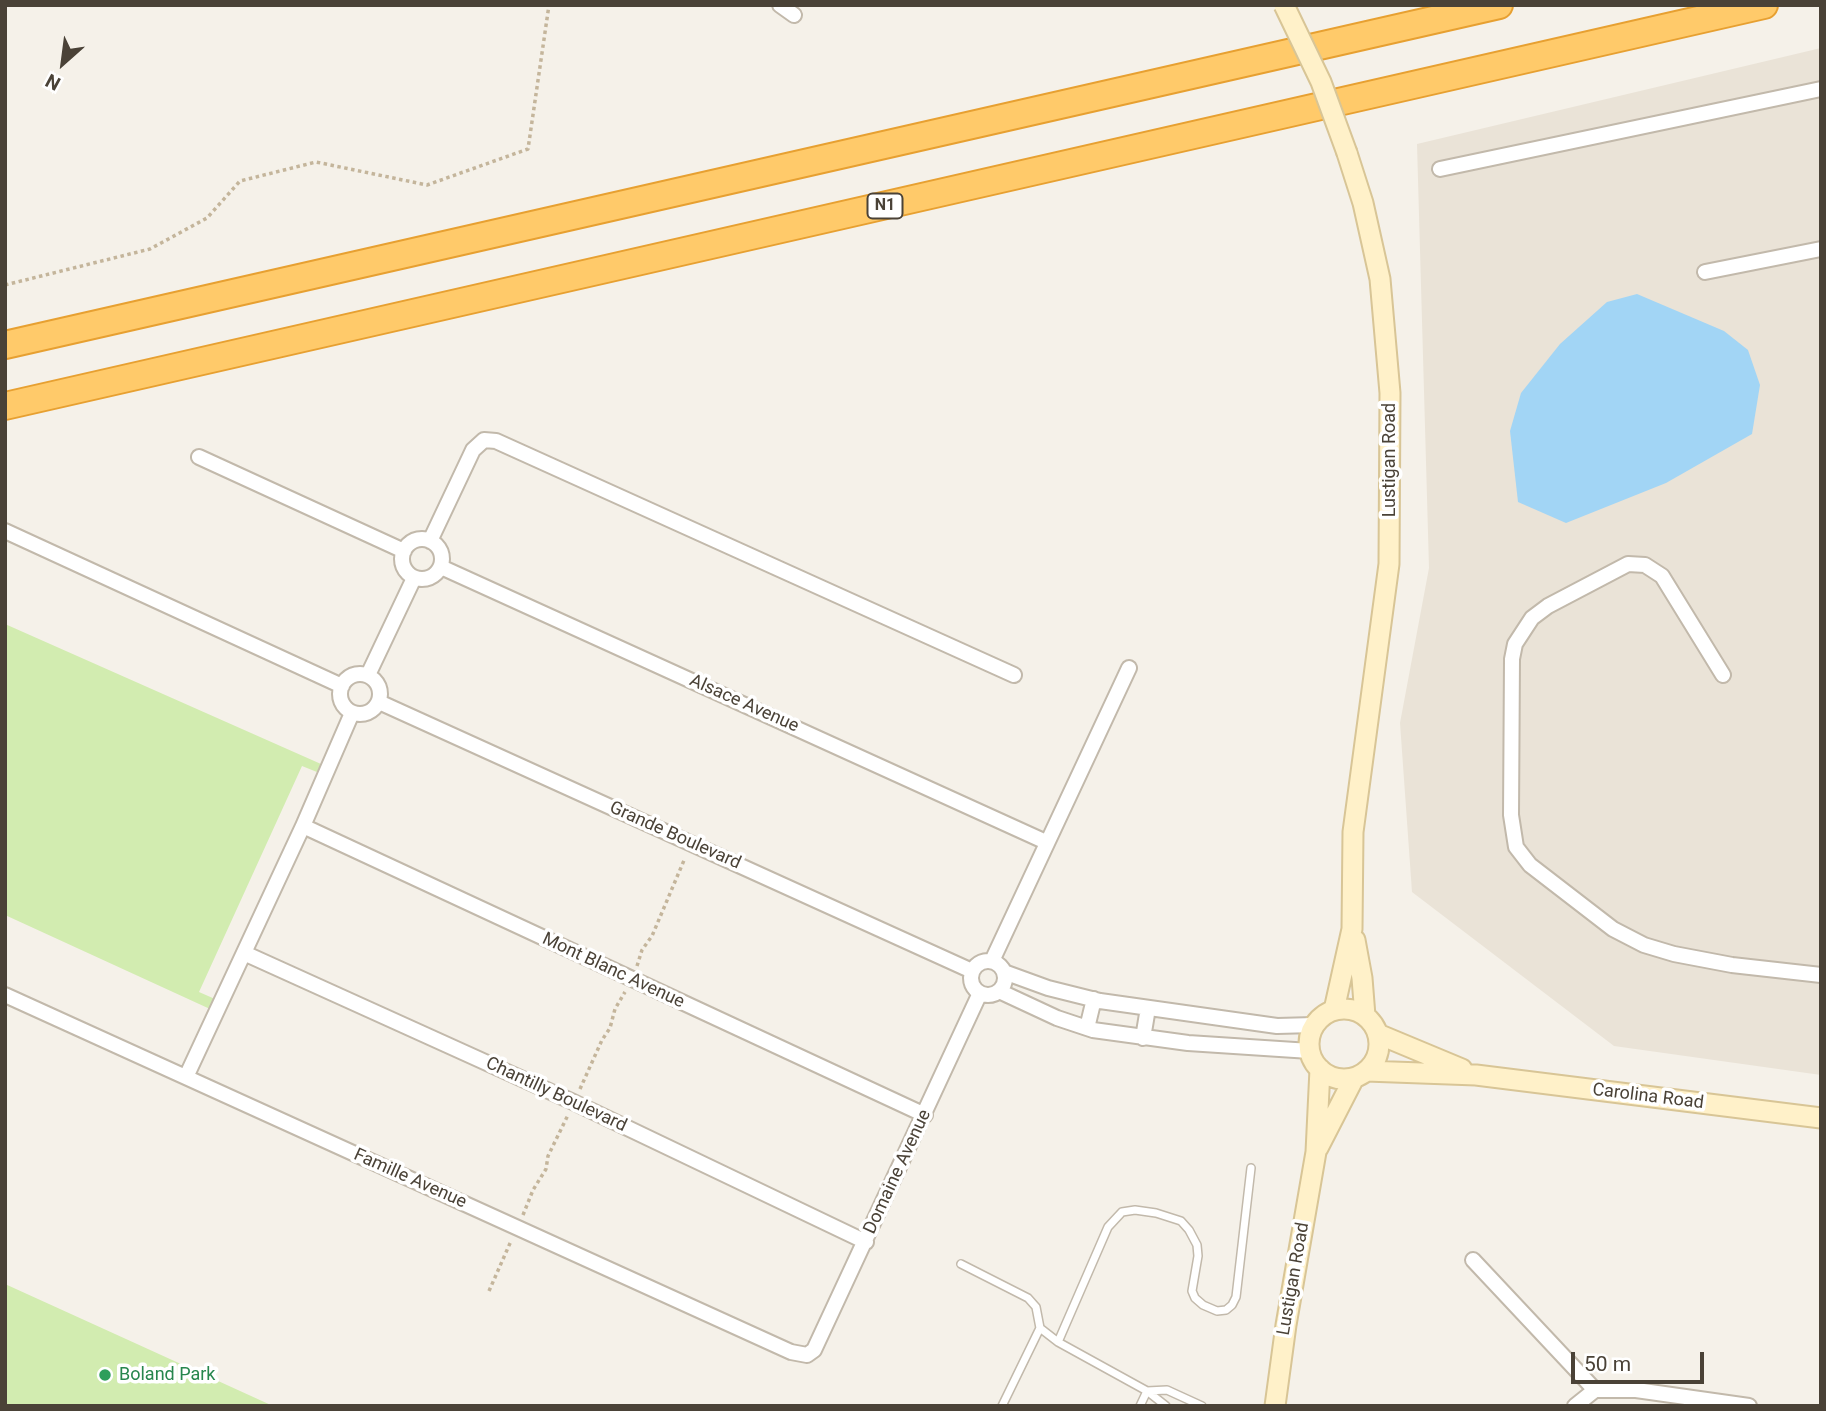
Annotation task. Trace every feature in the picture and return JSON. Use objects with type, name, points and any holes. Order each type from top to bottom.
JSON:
[{"type":"highway","points":[[5,345],[1499,5]]},
{"type":"highway","name":"N1","points":[[5,406],[1764,5]]},
{"type":"street","points":[[780,5],[794,15]]},
{"type":"street","name":"Lustigan Road","points":[[1284,5],[1321,82],[1363,203],[1380,279],[1390,393],[1389,564],[1353,832],[1352,929],[1335,1010]]},
{"type":"street","points":[[1440,169],[1821,89]]},
{"type":"street","points":[[1705,272],[1821,249]]},
{"type":"street","points":[[430,541],[473,450],[484,440],[496,441],[1014,674]]},
{"type":"street","points":[[199,457],[404,551]]},
{"type":"street","points":[[5,531],[342,686]]},
{"type":"street","points":[[420,539],[430,541],[439,547],[443,557],[441,567],[435,575],[425,579],[414,578],[406,571],[402,561],[404,551],[410,543],[420,539]]},
{"type":"street","points":[[1723,674],[1662,576],[1645,565],[1628,564],[1548,606],[1532,618],[1515,644],[1512,659],[1511,815],[1516,847],[1530,865],[1613,929],[1644,945],[1674,954],[1732,965],[1821,975]]},
{"type":"street","name":"Alsace Avenue","points":[[441,567],[1046,842]]},
{"type":"street","points":[[368,675],[414,578]]},
{"type":"street","points":[[992,961],[1129,668]]},
{"type":"street","points":[[358,674],[368,675],[376,682],[380,692],[379,702],[372,710],[363,714],[352,712],[344,706],[340,696],[342,686],[348,678],[358,674]]},
{"type":"street","name":"Grande Boulevard","points":[[379,702],[972,971]]},
{"type":"street","points":[[186,1077],[303,826],[352,712]]},
{"type":"street","name":"Mont Blanc Avenue","points":[[303,826],[925,1115]]},
{"type":"street","name":"Lustigan Road","points":[[1352,929],[1362,978],[1365,1016]]},
{"type":"street","name":"Chantilly Boulevard","points":[[244,953],[573,1102],[866,1242]]},
{"type":"street","points":[[992,961],[1000,965],[1005,982],[999,991],[986,995],[980,993],[971,982],[972,971],[976,964],[992,961]]},
{"type":"street","points":[[1004,972],[1048,988],[1148,1009],[1277,1026],[1314,1025]]},
{"type":"street","points":[[999,991],[1057,1018],[1087,1028],[1143,1038],[1310,1051]]},
{"type":"street","name":"Domaine Avenue","points":[[814,1350],[980,993]]},
{"type":"street","name":"Famille Avenue","points":[[5,995],[791,1352],[807,1354],[814,1350]]},
{"type":"street","points":[[1087,1028],[1094,999]]},
{"type":"street","points":[[1143,1038],[1148,1009]]},
{"type":"street","points":[[1345,1009],[1365,1016],[1378,1034],[1378,1054],[1360,1074],[1336,1078],[1320,1069],[1310,1051],[1309,1042],[1314,1025],[1335,1010],[1345,1009]]},
{"type":"street","name":"Carolina Road","points":[[1378,1034],[1476,1075]]},
{"type":"street","name":"Lustigan Road","points":[[1275,1406],[1316,1153],[1320,1069]]},
{"type":"street","name":"Lustigan Road","points":[[1316,1153],[1360,1074]]},
{"type":"street","name":"Carolina Road","points":[[1360,1074],[1476,1075],[1821,1118]]},
{"type":"street","points":[[1473,1260],[1595,1390]]},
{"type":"street","points":[[1575,1406],[1595,1390],[1636,1390],[1749,1406]]},
{"type":"lane","points":[[1058,1342],[1108,1227],[1122,1212],[1135,1210],[1156,1213],[1181,1221],[1197,1245],[1198,1256],[1192,1291],[1195,1298],[1217,1311],[1226,1310],[1232,1305],[1236,1297],[1251,1167]]},
{"type":"lane","points":[[961,1264],[1028,1298],[1036,1307],[1040,1328],[1002,1406]]},
{"type":"lane","points":[[1040,1328],[1058,1342],[1147,1391],[1167,1406]]},
{"type":"lane","points":[[1147,1391],[1167,1390],[1202,1406]]},
{"type":"lane","points":[[1140,1406],[1147,1391]]},
{"type":"path","points":[[5,285],[150,248],[207,218],[240,181],[316,162],[427,185],[528,149],[549,5]]},
{"type":"path","points":[[489,1291],[533,1190],[546,1169],[548,1156],[601,1040],[610,1028],[615,1009],[642,950],[652,936],[692,844]]},
{"type":"shaded area","points":[[1821,48],[1821,1075],[1614,1046],[1412,892],[1400,723],[1429,568],[1417,144]]},
{"type":"green space","points":[[5,624],[321,764],[317,772],[302,766],[199,992],[215,999],[210,1009],[5,915]]},
{"type":"green space","name":"Boland Park","points":[[5,1284],[137,1344],[273,1406],[5,1406]]},
{"type":"water","points":[[1637,294],[1724,331],[1748,350],[1760,385],[1752,434],[1666,483],[1566,523],[1518,502],[1510,431],[1521,393],[1560,344],[1607,302]]},
{"type":"place","name":"Boland Park","points":[[105,1375]]}]
